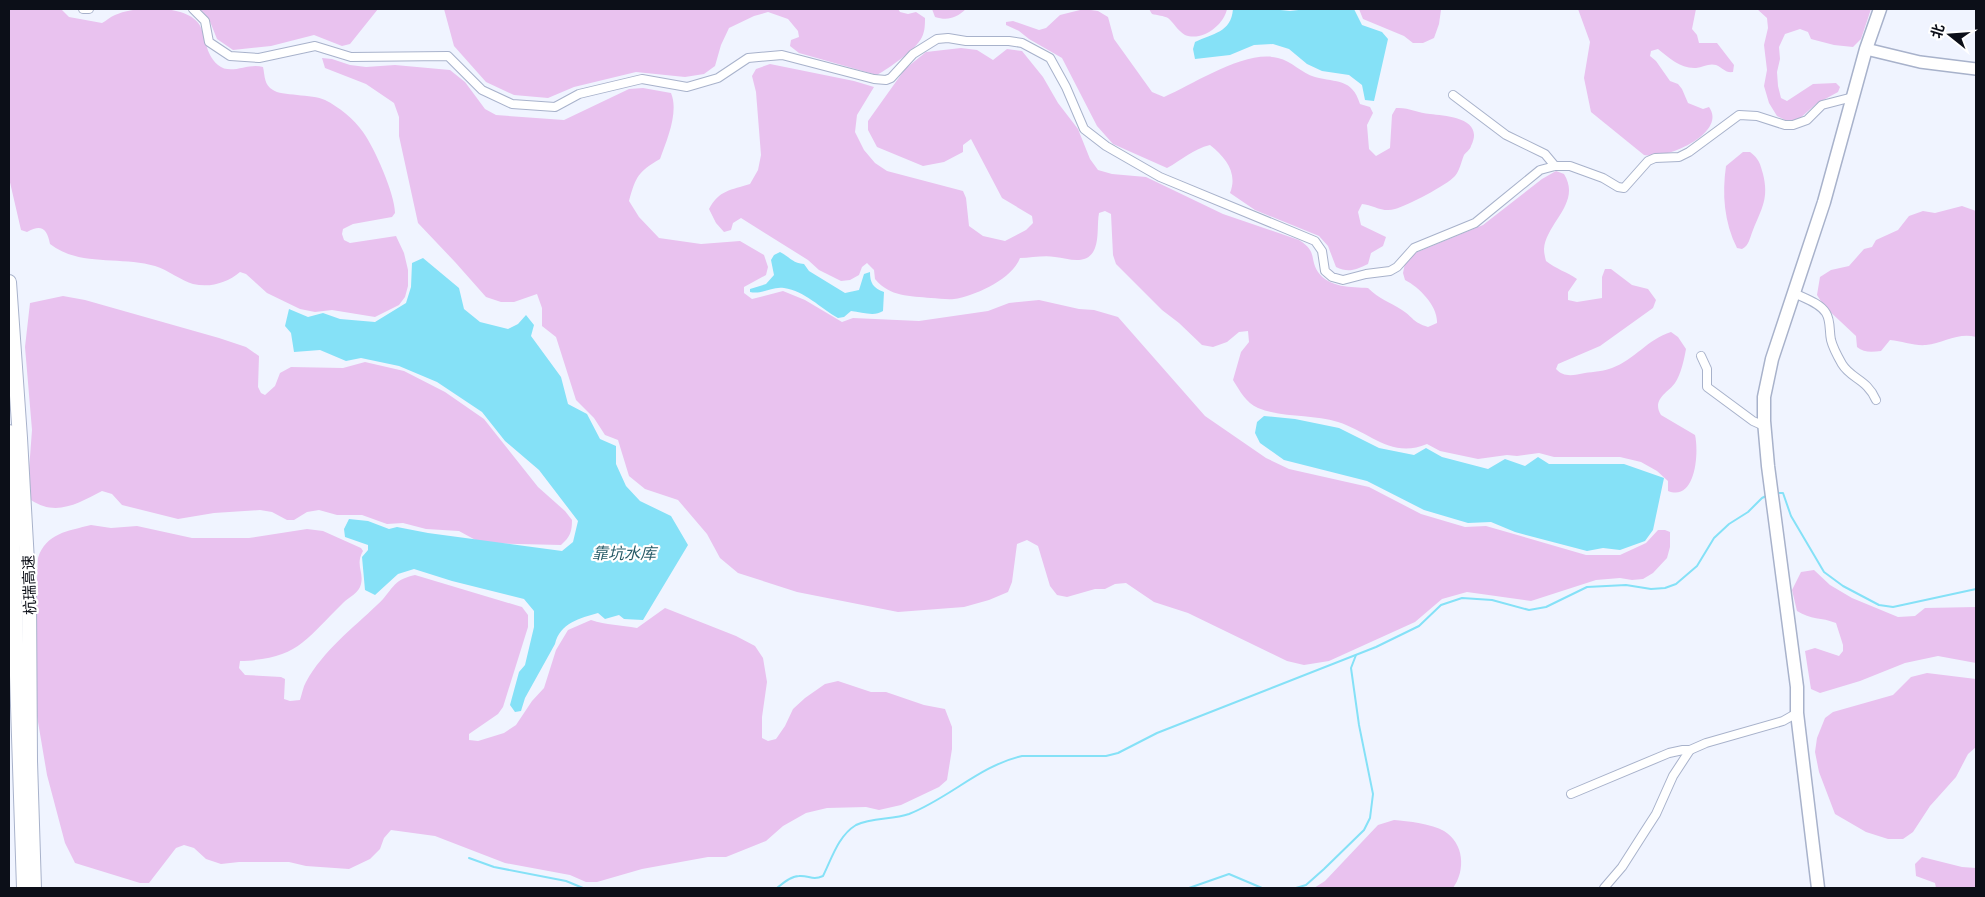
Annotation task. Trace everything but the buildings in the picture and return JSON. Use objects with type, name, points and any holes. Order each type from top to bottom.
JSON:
[{"type":"highway","name":"杭瑞高速","points":[[9,282],[29,597],[30,761],[34,888]]},
{"type":"highway","name":"杭瑞高速","points":[[9,432],[24,888]]},
{"type":"main road","points":[[1818,888],[1796,713],[1797,687],[1769,476],[1764,426],[1764,396],[1767,379],[1837,157],[1866,49],[1880,9]]},
{"type":"street","points":[[83,9],[89,9]]},
{"type":"street","points":[[193,9],[205,21],[209,42],[230,56],[259,58],[315,46],[351,57],[448,56],[482,90],[512,104],[555,107],[579,94],[642,79],[687,88],[718,78],[748,58],[782,55],[874,79],[886,80],[895,74],[913,54],[937,39],[948,38],[992,42],[1016,41],[1050,58],[1066,87],[1084,129],[1106,146],[1160,177],[1310,238],[1315,241],[1322,251],[1325,271],[1343,280],[1397,267],[1414,248],[1474,223],[1540,170],[1556,166],[1570,166],[1624,188],[1648,161],[1656,158],[1679,157],[1689,152],[1739,115],[1757,116],[1785,125],[1793,125],[1807,120],[1822,105],[1853,97]]},
{"type":"street","points":[[1866,49],[1920,62],[1976,69]]},
{"type":"street","points":[[1453,95],[1506,135],[1545,154],[1556,166]]},
{"type":"street","points":[[1794,293],[1817,304],[1826,312],[1831,340],[1841,363],[1846,370],[1865,382],[1876,400]]},
{"type":"street","points":[[1701,356],[1707,369],[1707,388],[1753,421],[1764,426]]},
{"type":"street","points":[[1571,794],[1669,753],[1690,750],[1706,743],[1783,721],[1796,713]]},
{"type":"street","points":[[1604,888],[1622,867],[1646,831],[1673,776],[1690,750]]},
{"type":"shaded area","points":[[9,9],[61,9],[69,17],[102,23],[115,15],[134,10],[159,9],[183,13],[199,24],[210,55],[218,65],[228,69],[251,66],[263,67],[266,83],[273,90],[319,98],[341,110],[359,127],[373,148],[392,194],[395,213],[392,217],[353,224],[343,229],[344,240],[350,243],[396,236],[404,253],[408,270],[408,286],[405,297],[399,305],[375,317],[332,310],[315,312],[300,309],[267,293],[246,274],[240,272],[218,284],[193,284],[155,266],[74,256],[50,244],[47,234],[43,229],[36,228],[27,232],[21,230],[9,178]]},
{"type":"shaded area","points":[[200,9],[378,9],[350,44],[342,46],[314,35],[271,46],[233,50],[217,39],[209,19]]},
{"type":"shaded area","points":[[444,9],[898,9],[900,12],[908,14],[916,12],[925,18],[925,23],[919,42],[908,53],[877,75],[799,53],[790,46],[791,40],[799,37],[798,31],[788,19],[768,12],[754,16],[729,28],[721,45],[715,66],[704,74],[685,77],[636,72],[574,87],[548,98],[514,95],[486,82],[454,46]]},
{"type":"shaded area","points":[[932,9],[966,9],[955,17],[944,19],[935,17]]},
{"type":"shaded area","points":[[1084,9],[1098,11],[1108,17],[1114,39],[1152,92],[1164,97],[1236,63],[1251,58],[1278,58],[1315,77],[1343,83],[1353,90],[1360,104],[1370,107],[1373,113],[1367,125],[1369,149],[1376,156],[1390,148],[1392,115],[1396,108],[1405,108],[1462,120],[1473,129],[1474,137],[1470,149],[1464,155],[1455,176],[1426,195],[1391,210],[1362,204],[1358,212],[1361,225],[1386,237],[1383,246],[1371,253],[1368,264],[1352,270],[1340,269],[1336,267],[1328,246],[1319,236],[1255,210],[1230,193],[1232,179],[1229,166],[1210,145],[1193,152],[1167,168],[1113,144],[1097,126],[1062,58],[1006,25],[1006,22],[1013,21],[1039,30],[1046,28],[1060,15]]},
{"type":"shaded area","points":[[1149,9],[1227,9],[1222,21],[1211,31],[1192,37],[1185,35],[1168,18],[1152,14]]},
{"type":"shaded area","points":[[1359,9],[1441,10],[1434,38],[1423,43],[1413,43],[1404,36],[1363,19]]},
{"type":"shaded area","points":[[1578,9],[1696,9],[1692,29],[1697,35],[1699,43],[1717,43],[1734,65],[1733,72],[1713,65],[1696,68],[1685,67],[1658,49],[1651,51],[1650,56],[1656,61],[1670,81],[1678,84],[1688,103],[1703,109],[1709,107],[1713,117],[1710,126],[1702,135],[1692,143],[1666,154],[1644,155],[1591,112],[1584,78],[1590,42]]},
{"type":"shaded area","points":[[1757,9],[1871,9],[1861,39],[1853,47],[1834,45],[1811,39],[1808,32],[1800,29],[1785,34],[1779,47],[1780,59],[1777,72],[1781,98],[1787,101],[1813,84],[1836,83],[1840,87],[1838,92],[1816,104],[1798,120],[1785,120],[1777,116],[1769,103],[1764,86],[1767,70],[1764,45],[1768,28],[1767,18]]},
{"type":"shaded area","points":[[961,48],[977,50],[993,60],[1007,49],[1022,51],[1043,77],[1058,103],[1078,129],[1090,159],[1098,170],[1112,174],[1146,177],[1223,214],[1299,240],[1309,248],[1315,267],[1328,281],[1341,286],[1368,288],[1380,298],[1402,310],[1416,322],[1428,327],[1437,323],[1434,310],[1422,292],[1405,280],[1403,273],[1405,263],[1415,253],[1483,225],[1542,179],[1556,171],[1564,174],[1569,194],[1562,213],[1550,230],[1544,250],[1546,261],[1577,279],[1568,292],[1568,300],[1577,302],[1602,298],[1602,277],[1605,269],[1611,269],[1632,285],[1648,289],[1656,300],[1653,308],[1600,346],[1558,364],[1556,369],[1562,374],[1569,375],[1609,369],[1627,360],[1663,335],[1671,332],[1678,337],[1686,349],[1683,362],[1675,383],[1659,400],[1658,409],[1661,415],[1695,435],[1696,463],[1690,483],[1685,489],[1677,492],[1668,491],[1668,481],[1657,471],[1641,462],[1620,457],[1554,457],[1539,453],[1478,459],[1440,451],[1427,444],[1414,448],[1402,448],[1381,442],[1338,422],[1277,413],[1258,408],[1247,400],[1233,380],[1241,352],[1249,342],[1248,331],[1239,332],[1227,342],[1213,347],[1202,345],[1162,310],[1116,264],[1113,255],[1111,214],[1105,211],[1099,213],[1095,248],[1088,257],[1078,260],[1046,256],[1020,258],[1016,266],[1009,273],[992,285],[972,294],[951,299],[908,296],[887,289],[875,279],[874,270],[867,263],[862,267],[859,275],[850,280],[841,281],[819,270],[808,260],[741,218],[733,223],[731,230],[724,232],[716,223],[709,209],[713,203],[721,194],[750,184],[758,170],[761,155],[756,92],[752,76],[756,69],[770,64],[854,81],[874,87],[857,115],[855,132],[864,150],[875,163],[887,171],[963,191],[966,198],[969,226],[983,236],[1005,241],[1026,230],[1033,223],[1032,216],[1002,198],[971,139],[963,145],[963,152],[944,162],[923,166],[877,147],[868,130],[868,121],[905,69],[926,52]]},
{"type":"shaded area","points":[[322,58],[366,67],[395,65],[450,70],[465,82],[485,109],[496,115],[564,120],[629,89],[643,88],[671,93],[674,109],[673,117],[669,135],[660,159],[642,171],[636,180],[629,201],[639,217],[659,238],[701,244],[740,241],[764,255],[768,267],[766,275],[744,287],[744,293],[752,299],[783,291],[805,300],[842,322],[853,318],[919,321],[988,311],[1009,303],[1039,300],[1079,309],[1094,310],[1118,317],[1205,416],[1266,458],[1289,469],[1369,487],[1421,514],[1465,527],[1486,526],[1586,555],[1620,555],[1646,543],[1658,530],[1665,530],[1670,532],[1670,547],[1667,558],[1653,573],[1643,579],[1596,580],[1531,601],[1467,592],[1442,599],[1415,622],[1329,661],[1304,665],[1287,661],[1188,613],[1154,602],[1126,583],[1115,584],[1105,589],[1095,589],[1067,597],[1057,595],[1050,586],[1038,546],[1027,540],[1017,544],[1012,582],[1008,592],[964,607],[898,612],[797,592],[738,573],[720,558],[707,534],[678,500],[645,489],[629,476],[618,440],[605,435],[594,418],[576,400],[556,337],[542,326],[542,308],[537,294],[514,302],[501,302],[486,297],[418,223],[399,136],[399,117],[394,103],[366,84],[325,68]]},
{"type":"shaded area","points":[[1743,152],[1750,152],[1759,162],[1765,182],[1765,196],[1748,244],[1742,249],[1737,248],[1729,228],[1725,208],[1724,187],[1726,166]]},
{"type":"shaded area","points":[[1962,206],[1976,211],[1976,337],[1963,336],[1926,345],[1890,340],[1881,351],[1874,352],[1865,351],[1857,347],[1856,336],[1824,306],[1817,295],[1820,277],[1831,270],[1849,266],[1864,249],[1872,247],[1876,240],[1898,230],[1909,216],[1923,211],[1935,213]]},
{"type":"shaded area","points":[[63,296],[85,300],[246,347],[259,356],[258,387],[261,393],[265,395],[275,386],[280,373],[291,367],[343,368],[365,362],[404,371],[445,392],[484,419],[538,487],[565,511],[572,520],[570,534],[561,545],[481,543],[459,531],[426,529],[403,523],[387,524],[362,515],[337,515],[319,510],[307,512],[294,520],[287,520],[272,512],[260,510],[214,513],[178,519],[122,505],[112,494],[102,491],[76,504],[58,508],[40,505],[31,500],[29,470],[32,430],[25,347],[30,303]]},
{"type":"shaded area","points":[[91,525],[111,528],[137,526],[192,538],[249,538],[307,529],[323,531],[361,548],[363,551],[360,560],[362,580],[360,587],[309,637],[288,652],[260,659],[240,661],[239,668],[245,675],[281,677],[285,679],[284,699],[290,701],[300,700],[305,684],[313,671],[339,640],[382,600],[397,583],[415,575],[522,607],[528,615],[528,627],[503,707],[498,714],[469,734],[469,740],[478,741],[504,733],[516,725],[532,701],[544,688],[556,650],[568,630],[591,620],[637,628],[665,608],[736,636],[755,646],[763,658],[767,682],[762,717],[762,738],[768,741],[776,739],[793,709],[825,684],[838,681],[871,692],[886,692],[924,705],[945,709],[952,727],[952,749],[947,780],[939,787],[901,805],[879,810],[866,807],[827,808],[806,813],[783,826],[766,841],[726,857],[708,857],[642,869],[597,882],[586,882],[570,875],[505,863],[435,836],[391,830],[384,838],[380,849],[370,859],[349,869],[306,866],[289,862],[221,864],[206,859],[194,848],[184,845],[176,848],[149,883],[140,883],[75,863],[65,843],[47,775],[37,716],[34,644],[38,558],[46,543],[52,538],[66,531]]},
{"type":"shaded area","points":[[1814,570],[1830,585],[1852,598],[1898,617],[1915,616],[1925,608],[1976,607],[1976,663],[1938,656],[1905,663],[1860,681],[1820,693],[1811,689],[1805,651],[1815,648],[1839,656],[1843,651],[1836,623],[1807,616],[1797,611],[1792,590],[1801,572]]},
{"type":"shaded area","points":[[1927,673],[1976,679],[1976,747],[1968,754],[1956,777],[1930,806],[1913,832],[1903,839],[1888,839],[1866,832],[1835,814],[1819,772],[1815,752],[1817,738],[1825,718],[1833,712],[1893,695],[1911,677]]},
{"type":"shaded area","points":[[1394,820],[1433,826],[1451,836],[1456,842],[1461,857],[1460,873],[1453,888],[1314,888],[1325,881],[1378,825]]},
{"type":"shaded area","points":[[1922,857],[1962,867],[1976,868],[1976,888],[1936,888],[1935,883],[1916,876],[1915,864]]},
{"type":"water","points":[[1233,9],[1290,11],[1354,9],[1362,25],[1382,32],[1388,39],[1374,101],[1365,100],[1362,85],[1349,75],[1322,71],[1307,64],[1289,49],[1273,44],[1254,45],[1230,55],[1195,59],[1193,49],[1195,42],[1225,28],[1232,17]]},
{"type":"water","points":[[780,252],[794,261],[804,264],[809,271],[845,293],[859,290],[864,274],[870,272],[873,285],[884,292],[883,311],[872,314],[851,311],[844,317],[838,318],[806,296],[792,290],[775,288],[754,293],[750,292],[750,289],[766,284],[774,275],[771,260],[774,255]]},
{"type":"water","name":"靠坑水库","points":[[423,258],[459,288],[464,309],[480,322],[508,329],[518,324],[526,315],[534,325],[531,336],[561,377],[568,404],[587,414],[600,439],[616,446],[616,464],[626,486],[640,501],[671,516],[688,545],[643,620],[624,619],[619,615],[605,619],[598,613],[578,619],[566,626],[561,631],[525,698],[521,711],[515,712],[510,705],[519,672],[525,665],[534,627],[534,611],[524,599],[452,581],[414,569],[398,574],[375,595],[365,590],[362,557],[368,550],[368,545],[345,537],[344,529],[349,519],[368,521],[389,529],[397,527],[562,551],[573,542],[578,521],[539,470],[505,441],[482,412],[437,382],[399,366],[361,358],[346,361],[320,350],[294,352],[291,333],[285,326],[289,309],[308,317],[323,313],[340,319],[375,322],[406,303],[411,287],[412,263]]},
{"type":"water","points":[[1264,416],[1295,419],[1339,428],[1379,448],[1414,455],[1426,448],[1442,457],[1488,469],[1505,459],[1525,466],[1538,457],[1549,464],[1624,464],[1664,478],[1653,530],[1645,541],[1620,550],[1603,548],[1587,551],[1515,532],[1491,522],[1468,523],[1424,510],[1367,481],[1284,460],[1260,443],[1255,433],[1257,422]]},
{"type":"waterway","points":[[1775,493],[1783,493],[1791,516],[1824,572],[1843,586],[1879,605],[1893,607],[1976,589]]},
{"type":"waterway","points":[[777,888],[796,876],[813,878],[823,876],[840,841],[856,825],[862,822],[909,814],[923,808],[979,774],[1007,760],[1022,756],[1106,756],[1118,753],[1157,733],[1376,647],[1419,626],[1441,605],[1462,598],[1492,600],[1529,610],[1546,607],[1587,587],[1626,585],[1651,589],[1665,588],[1676,584],[1697,566],[1714,538],[1766,496]]},
{"type":"waterway","points":[[1296,888],[1306,885],[1324,869],[1364,830],[1370,818],[1373,794],[1359,725],[1351,668],[1356,655]]},
{"type":"waterway","points":[[469,858],[494,867],[566,881],[583,888]]},
{"type":"waterway","points":[[1189,888],[1229,874],[1262,888]]},
{"type":"waterway","points":[[599,888],[605,888]]}]
